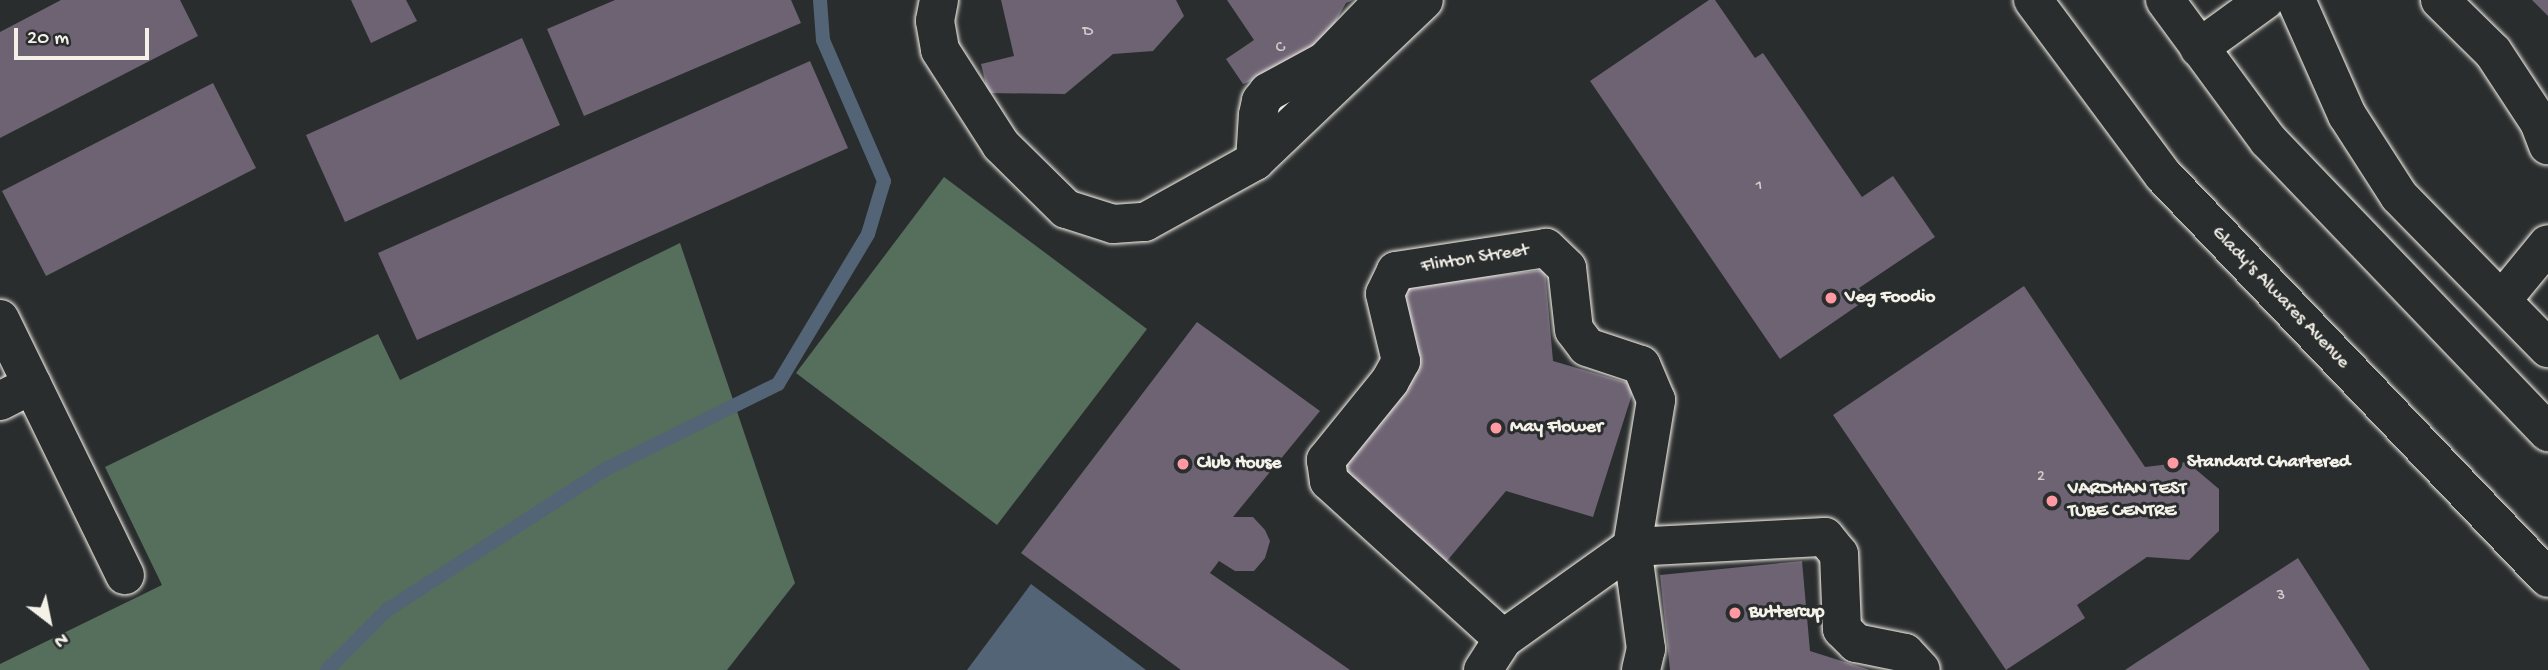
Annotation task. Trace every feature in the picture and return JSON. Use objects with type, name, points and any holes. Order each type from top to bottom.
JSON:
[{"type":"street","points":[[939,0],[935,20],[940,50],[1000,145],[1066,209],[1113,224],[1145,222],[1255,161],[1424,0]]},
{"type":"street","points":[[1255,161],[1258,115],[1261,101],[1268,92],[1325,61],[1384,0]]},
{"type":"street","name":"Glady's Alwares Avenue","points":[[2033,0],[2163,175],[2548,578]]},
{"type":"street","points":[[2165,0],[2268,140],[2548,432]]},
{"type":"street","points":[[2199,48],[2265,0]]},
{"type":"street","points":[[2295,0],[2347,115],[2399,197],[2548,348]]},
{"type":"street","points":[[2440,0],[2493,52],[2539,122],[2548,145]]},
{"type":"street","points":[[2501,300],[2548,244]]},
{"type":"street","name":"Flinton Street","points":[[1632,547],[1493,655],[1329,481],[1326,460],[1390,381],[1401,361],[1385,294],[1396,271],[1546,248],[1567,268],[1574,330],[1587,347],[1641,365],[1656,400],[1632,547],[1646,649],[1641,670]]},
{"type":"street","points":[[0,319],[16,393],[125,575]]},
{"type":"street","points":[[1632,547],[1825,537],[1839,554],[1842,629],[1856,643],[1905,653],[1921,670]]},
{"type":"green space","points":[[944,177],[1147,329],[997,525],[796,373]]},
{"type":"green space","points":[[680,243],[795,583],[727,670],[0,670],[0,664],[162,585],[105,467],[378,334],[400,380]]},
{"type":"water","points":[[1031,584],[1146,670],[967,670]]},
{"type":"building","points":[[61,0],[180,0],[198,36],[0,138],[0,32]]},
{"type":"building","points":[[351,0],[406,0],[417,21],[371,43]]},
{"type":"building","points":[[615,0],[791,0],[801,23],[584,116],[547,29]]},
{"type":"building","points":[[1001,0],[1176,0],[1184,16],[1153,51],[1113,54],[1065,94],[988,93],[981,64],[1014,56]]},
{"type":"building","points":[[1227,0],[1353,0],[1346,3],[1315,58],[1243,84],[1226,59],[1254,40]]},
{"type":"building","points":[[1709,0],[1715,0],[1755,58],[1763,53],[1862,197],[1893,176],[1935,237],[1859,288],[1867,299],[1780,359],[1590,81]]},
{"type":"building","points":[[2532,0],[2548,0],[2548,16]]},
{"type":"building","points":[[522,38],[560,125],[345,222],[306,135]]},
{"type":"building","points":[[810,61],[848,148],[417,340],[378,253]]},
{"type":"building","points":[[213,83],[256,168],[46,276],[2,191]]},
{"type":"building","name":"May Flower","points":[[1545,270],[1553,361],[1635,385],[1593,517],[1506,491],[1446,562],[1336,470],[1412,379],[1403,285]]},
{"type":"building","points":[[2024,286],[2145,467],[2187,462],[2219,489],[2219,531],[2189,560],[2147,557],[2077,605],[2085,618],[2006,670],[1833,415]]},
{"type":"building","name":"Club House","points":[[1197,322],[1320,411],[1233,517],[1253,517],[1265,530],[1270,541],[1265,558],[1254,571],[1235,571],[1219,561],[1210,573],[1350,670],[1181,670],[1021,553]]},
{"type":"building","points":[[2298,558],[2370,670],[2125,670],[2137,662]]},
{"type":"building","name":"Buttercup","points":[[1802,561],[1810,651],[1870,670],[1670,670],[1660,575]]},
{"type":"waterway","points":[[327,670],[387,610],[606,469],[778,384],[868,234],[884,181],[823,40],[820,0]]},
{"type":"place","name":"Veg Foodio","points":[[1831,298]]},
{"type":"place","name":"May Flower","points":[[1496,428]]},
{"type":"place","name":"Standard Chartered","points":[[2173,463]]},
{"type":"place","name":"Club House","points":[[1183,464]]},
{"type":"place","name":"VARDHAN TEST TUBE CENTRE","points":[[2052,501]]},
{"type":"place","name":"Buttercup","points":[[1735,613]]}]
